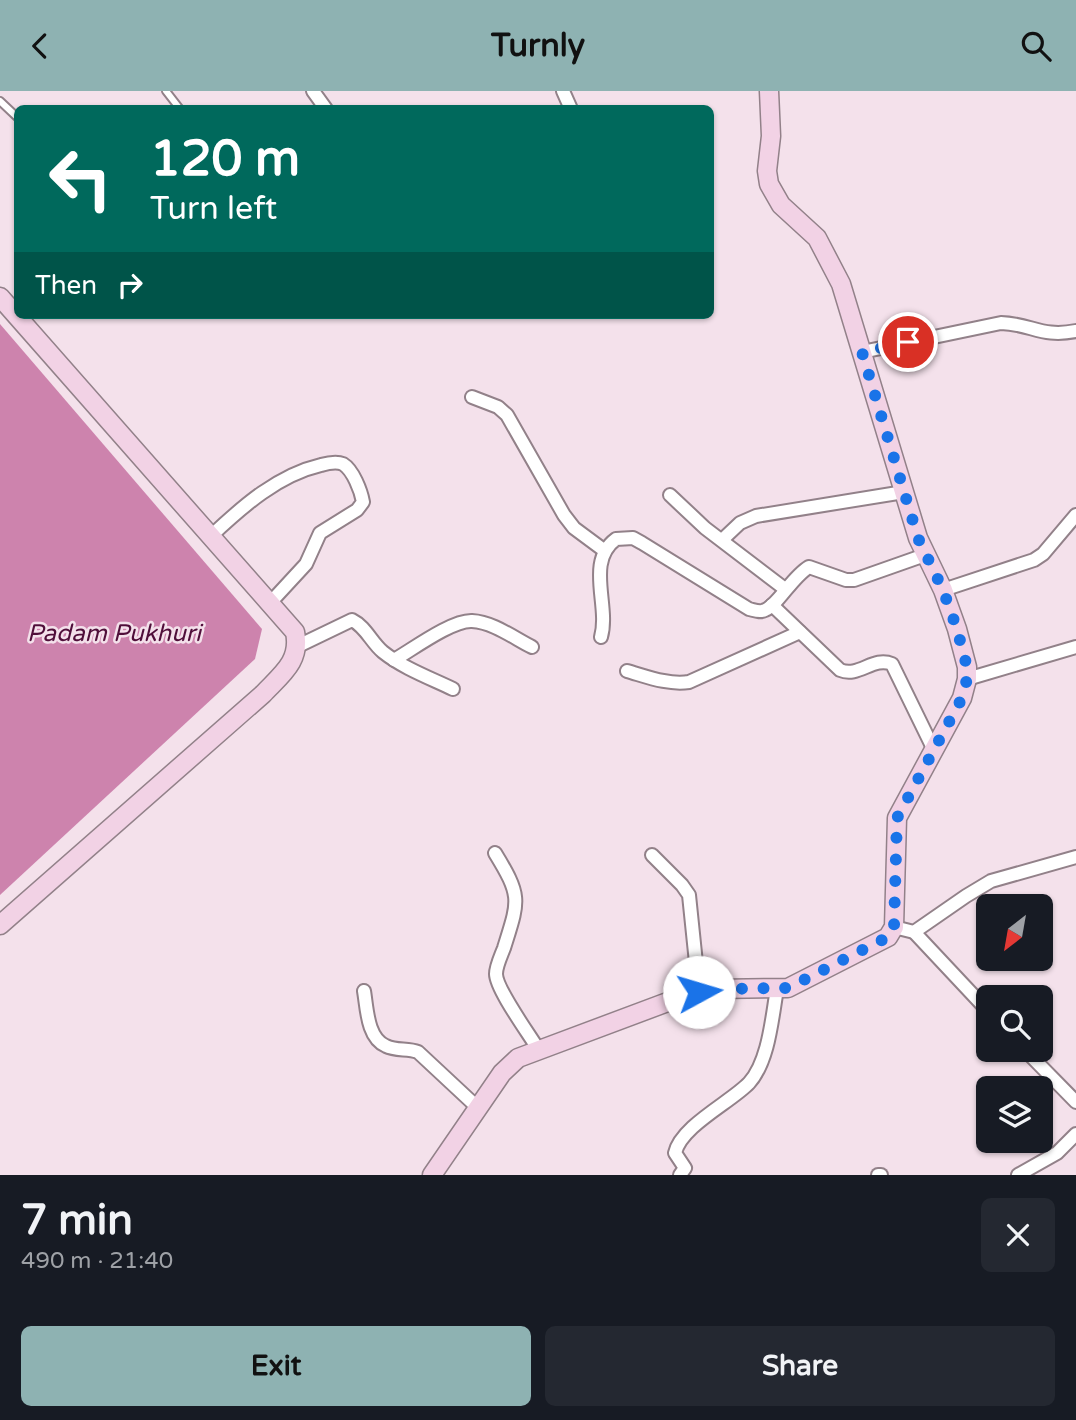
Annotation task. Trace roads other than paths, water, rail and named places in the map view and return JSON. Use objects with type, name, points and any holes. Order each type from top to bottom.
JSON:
[{"type":"street","points":[[432,1175],[507,1066],[526,1053],[699,992],[715,989],[777,989],[794,985],[888,937],[894,927],[897,818],[962,698],[967,667],[943,590],[925,555],[904,492],[841,284],[817,238],[781,205],[769,184],[769,91]]},
{"type":"street","points":[[0,297],[14,313]]},
{"type":"street","points":[[0,925],[263,694],[291,665],[298,646],[295,632],[19,319]]},
{"type":"street","points":[[862,352],[1001,323],[1014,323],[1058,334],[1076,331]]},
{"type":"street","points":[[472,397],[498,407],[507,415],[564,515],[574,528],[605,551]]},
{"type":"street","points":[[211,536],[264,492],[302,469],[333,462],[343,464],[351,473],[363,502],[357,510],[320,533],[306,564],[270,603]]},
{"type":"street","points":[[722,540],[740,523],[756,516],[904,492]]},
{"type":"street","points":[[670,495],[705,528],[785,589]]},
{"type":"street","points":[[943,590],[1034,561],[1076,515]]},
{"type":"street","points":[[601,637],[605,618],[599,576],[605,551],[616,539],[633,538],[749,609],[758,611],[766,610],[772,605],[796,576],[809,567],[846,580],[854,580],[925,555]]},
{"type":"street","points":[[772,605],[840,670],[853,672],[879,661],[892,664],[934,750]]},
{"type":"street","points":[[298,646],[352,620],[360,624],[381,650],[394,660],[453,689]]},
{"type":"street","points":[[394,660],[458,623],[471,620],[485,623],[532,647]]},
{"type":"street","points":[[627,671],[664,682],[690,682],[800,632]]},
{"type":"street","points":[[967,679],[1076,647]]},
{"type":"street","points":[[495,853],[516,896],[516,911],[496,975],[500,988],[538,1049]]},
{"type":"street","points":[[652,855],[689,895],[699,992]]},
{"type":"street","points":[[914,932],[991,881],[1076,857]]},
{"type":"street","points":[[894,927],[914,932],[976,998]]},
{"type":"street","points":[[680,1175],[685,1168],[675,1153],[678,1145],[705,1116],[748,1083],[754,1075],[768,1041],[777,989]]},
{"type":"street","points":[[364,991],[371,1028],[376,1038],[384,1046],[418,1052],[477,1107]]},
{"type":"street","points":[[1037,1062],[1076,1102]]},
{"type":"street","points":[[1018,1175],[1057,1153],[1076,1134]]},
{"type":"lane","points":[[166,91],[177,105]]},
{"type":"lane","points":[[0,101],[14,114]]},
{"type":"water","name":"Padam Pukhuri","points":[[0,324],[262,629],[255,659],[0,895]]}]
